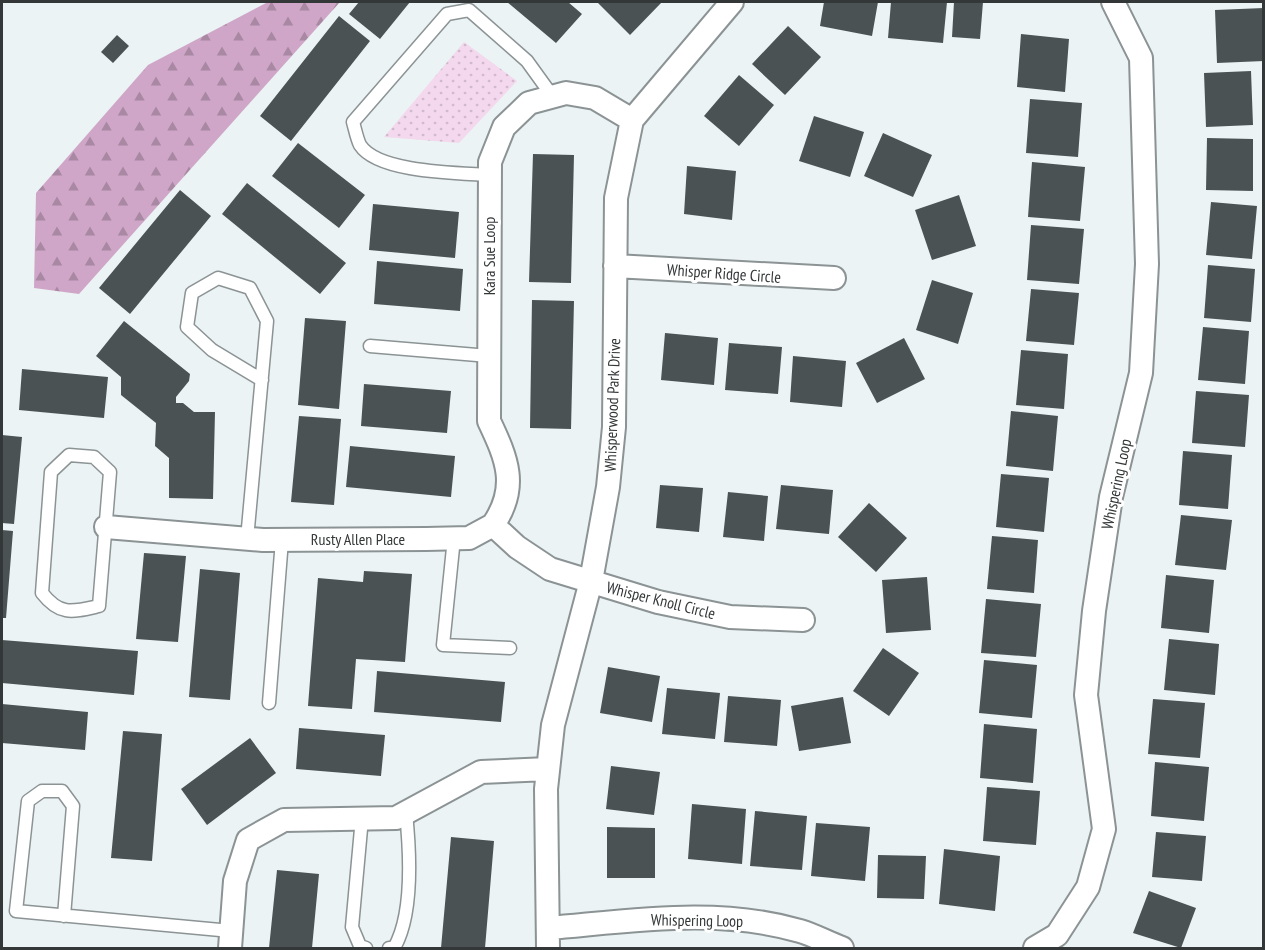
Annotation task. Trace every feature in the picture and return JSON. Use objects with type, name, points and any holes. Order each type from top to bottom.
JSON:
[{"type":"street","name":"Whisperwood Park Drive","points":[[548,938],[546,789],[548,769],[554,725],[591,581],[608,487],[614,428],[616,198],[632,120],[732,2]]},
{"type":"street","name":"Whispering Loop","points":[[1035,948],[1057,935],[1088,887],[1104,829],[1086,694],[1094,611],[1111,497],[1141,373],[1147,264],[1140,58],[1113,2]]},
{"type":"street","name":"Kara Sue Loop","points":[[492,525],[504,508],[509,473],[502,449],[489,421],[490,162],[504,127],[529,103],[566,93],[595,98],[632,120]]},
{"type":"street","name":"Whisper Ridge Circle","points":[[615,266],[834,278]]},
{"type":"street","points":[[492,525],[517,547],[550,568],[591,581]]},
{"type":"street","name":"Rusty Allen Place","points":[[105,527],[282,540],[469,538],[492,525]]},
{"type":"street","name":"Whisper Knoll Circle","points":[[591,581],[658,602],[730,617],[803,620]]},
{"type":"street","points":[[231,940],[235,882],[248,840],[284,820],[396,818],[481,772],[548,769]]},
{"type":"street","name":"Whispering Loop","points":[[548,938],[657,918],[739,918],[801,931],[842,948]]},
{"type":"lane","points":[[489,175],[423,170],[380,160],[361,146],[353,122],[447,14],[470,10],[527,61],[553,97]]},
{"type":"lane","points":[[247,538],[262,380],[267,321],[250,288],[218,278],[192,293],[187,327],[212,350],[262,380]]},
{"type":"lane","points":[[370,346],[489,356]]},
{"type":"lane","points":[[69,455],[94,457],[110,472],[105,527],[99,606],[73,612],[53,608],[42,593],[51,472],[69,455]]},
{"type":"lane","points":[[454,538],[443,645],[510,648]]},
{"type":"lane","points":[[269,704],[282,540]]},
{"type":"lane","points":[[64,916],[73,806],[62,791],[42,791],[28,801],[16,911],[231,940]]},
{"type":"lane","points":[[389,948],[394,948],[402,933],[410,854],[406,813]]},
{"type":"lane","points":[[362,818],[352,927],[360,946],[366,948]]},
{"type":"shaded area","points":[[464,42],[517,81],[459,143],[384,137]]},
{"type":"green space","points":[[268,2],[340,2],[79,294],[34,288],[36,193],[148,65]]},
{"type":"building","points":[[359,2],[410,2],[380,39],[349,14]]},
{"type":"building","points":[[507,2],[568,2],[582,14],[556,43]]},
{"type":"building","points":[[597,2],[662,2],[630,35]]},
{"type":"building","points":[[824,2],[878,2],[872,36],[820,26]]},
{"type":"building","points":[[891,2],[947,2],[943,43],[888,38]]},
{"type":"building","points":[[954,2],[983,2],[980,39],[952,37]]},
{"type":"building","points":[[1264,8],[1264,61],[1217,63],[1215,10]]},
{"type":"building","points":[[339,16],[370,41],[291,141],[260,116]]},
{"type":"building","points":[[788,26],[821,57],[785,95],[752,64]]},
{"type":"building","points":[[1021,34],[1069,39],[1065,92],[1017,87]]},
{"type":"building","points":[[117,35],[129,46],[113,63],[101,52]]},
{"type":"building","points":[[1251,71],[1253,125],[1206,127],[1204,73]]},
{"type":"building","points":[[739,75],[774,105],[739,146],[704,116]]},
{"type":"building","points":[[1030,99],[1082,103],[1078,157],[1026,153]]},
{"type":"building","points":[[814,116],[864,132],[850,177],[799,161]]},
{"type":"building","points":[[883,133],[932,155],[913,197],[864,176]]},
{"type":"building","points":[[1207,138],[1253,139],[1253,191],[1206,190]]},
{"type":"building","points":[[298,143],[365,195],[339,228],[272,176]]},
{"type":"building","points":[[533,154],[574,155],[571,283],[529,282]]},
{"type":"building","points":[[1032,162],[1085,167],[1080,221],[1028,217]]},
{"type":"building","points":[[687,166],[736,171],[732,220],[684,214]]},
{"type":"building","points":[[247,183],[346,263],[320,294],[222,214]]},
{"type":"building","points":[[180,190],[211,216],[130,314],[99,288]]},
{"type":"building","points":[[959,195],[976,246],[932,260],[915,210]]},
{"type":"building","points":[[1211,202],[1257,206],[1252,259],[1206,255]]},
{"type":"building","points":[[373,204],[459,212],[455,258],[369,250]]},
{"type":"building","points":[[1031,225],[1084,229],[1079,284],[1027,280]]},
{"type":"building","points":[[377,261],[463,269],[460,311],[374,304]]},
{"type":"building","points":[[1208,265],[1255,269],[1251,322],[1204,318]]},
{"type":"building","points":[[932,280],[973,293],[958,344],[916,330]]},
{"type":"building","points":[[1031,289],[1079,293],[1074,345],[1026,341]]},
{"type":"building","points":[[532,300],[574,301],[571,429],[530,428]]},
{"type":"building","points":[[305,318],[346,321],[339,409],[298,405]]},
{"type":"building","points":[[124,321],[190,374],[189,381],[176,397],[176,403],[183,403],[194,412],[215,412],[213,499],[169,498],[169,458],[155,446],[156,423],[121,395],[121,377],[96,356]]},
{"type":"building","points":[[1203,327],[1249,331],[1245,384],[1198,380]]},
{"type":"building","points":[[665,333],[718,338],[714,385],[661,380]]},
{"type":"building","points":[[904,338],[925,379],[877,403],[856,363]]},
{"type":"building","points":[[729,343],[782,347],[778,394],[725,390]]},
{"type":"building","points":[[1021,350],[1068,354],[1064,409],[1016,405]]},
{"type":"building","points":[[793,356],[846,361],[842,407],[790,402]]},
{"type":"building","points":[[22,369],[108,377],[104,418],[19,410]]},
{"type":"building","points":[[364,384],[451,391],[447,433],[361,426]]},
{"type":"building","points":[[1196,391],[1249,395],[1245,447],[1192,443]]},
{"type":"building","points":[[1011,411],[1058,416],[1053,471],[1006,466]]},
{"type":"building","points":[[299,416],[341,419],[334,505],[291,502]]},
{"type":"building","points":[[2,435],[22,437],[14,524],[2,523]]},
{"type":"building","points":[[350,446],[455,456],[451,497],[346,487]]},
{"type":"building","points":[[1183,451],[1232,455],[1228,509],[1179,505]]},
{"type":"building","points":[[1001,474],[1049,478],[1044,532],[996,527]]},
{"type":"building","points":[[660,485],[703,488],[699,532],[656,528]]},
{"type":"building","points":[[781,485],[833,490],[829,534],[776,529]]},
{"type":"building","points":[[728,492],[768,496],[764,541],[723,537]]},
{"type":"building","points":[[869,503],[907,538],[876,572],[838,537]]},
{"type":"building","points":[[1181,515],[1232,520],[1226,570],[1175,565]]},
{"type":"building","points":[[2,530],[13,531],[6,618],[2,618]]},
{"type":"building","points":[[992,536],[1038,540],[1034,593],[987,589]]},
{"type":"building","points":[[144,553],[186,556],[178,642],[136,639]]},
{"type":"building","points":[[200,569],[240,573],[230,700],[189,697]]},
{"type":"building","points":[[364,571],[412,574],[405,662],[356,659],[352,709],[308,706],[318,578],[363,582]]},
{"type":"building","points":[[1166,575],[1214,580],[1209,633],[1161,628]]},
{"type":"building","points":[[927,577],[931,630],[886,633],[882,580]]},
{"type":"building","points":[[986,599],[1041,604],[1036,657],[981,653]]},
{"type":"building","points":[[1169,639],[1219,644],[1215,695],[1164,690]]},
{"type":"building","points":[[2,640],[138,651],[134,695],[2,683]]},
{"type":"building","points":[[883,648],[919,673],[889,716],[853,691]]},
{"type":"building","points":[[984,660],[1037,665],[1032,718],[979,713]]},
{"type":"building","points":[[608,667],[660,676],[652,722],[600,713]]},
{"type":"building","points":[[377,671],[505,682],[501,722],[374,712]]},
{"type":"building","points":[[667,688],[720,693],[715,739],[662,734]]},
{"type":"building","points":[[728,696],[781,700],[777,746],[724,742]]},
{"type":"building","points":[[843,697],[851,743],[799,751],[791,706]]},
{"type":"building","points":[[1153,699],[1205,703],[1200,758],[1148,754]]},
{"type":"building","points":[[2,704],[88,712],[85,750],[2,743]]},
{"type":"building","points":[[984,724],[1037,729],[1033,783],[980,778]]},
{"type":"building","points":[[299,728],[385,735],[381,776],[296,769]]},
{"type":"building","points":[[123,731],[162,734],[152,861],[111,858]]},
{"type":"building","points":[[250,738],[276,773],[207,825],[181,789]]},
{"type":"building","points":[[1155,762],[1209,767],[1204,821],[1151,816]]},
{"type":"building","points":[[611,766],[660,772],[654,815],[606,809]]},
{"type":"building","points":[[987,787],[1040,791],[1036,845],[983,841]]},
{"type":"building","points":[[692,804],[746,809],[742,864],[688,859]]},
{"type":"building","points":[[755,811],[807,816],[802,870],[750,866]]},
{"type":"building","points":[[816,823],[870,827],[865,881],[811,876]]},
{"type":"building","points":[[607,827],[655,828],[655,878],[607,878]]},
{"type":"building","points":[[1156,832],[1206,836],[1202,881],[1152,877]]},
{"type":"building","points":[[451,837],[494,841],[485,948],[441,948]]},
{"type":"building","points":[[944,849],[1000,856],[995,911],[939,904]]},
{"type":"building","points":[[878,855],[926,856],[924,899],[877,898]]},
{"type":"building","points":[[277,870],[319,874],[312,948],[269,948]]},
{"type":"building","points":[[1149,891],[1196,908],[1181,948],[1133,933]]}]
